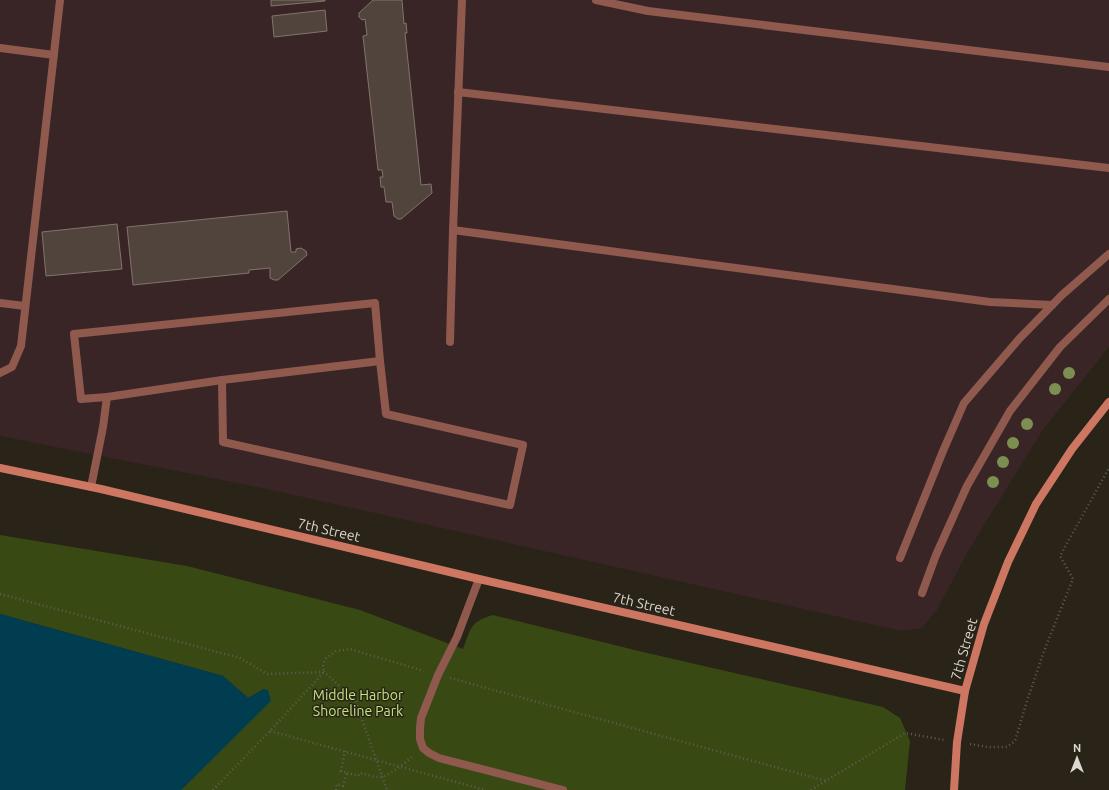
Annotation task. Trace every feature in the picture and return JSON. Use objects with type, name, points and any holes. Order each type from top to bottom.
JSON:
[{"type":"street","name":"7th Street","points":[[0,468],[91,487],[479,579],[965,691],[984,624],[1008,562],[1036,504],[1072,449],[1109,402]]},
{"type":"street","points":[[954,790],[957,742],[965,691]]},
{"type":"lane","points":[[0,373],[12,367],[21,346],[60,0]]},
{"type":"lane","points":[[450,342],[462,0]]},
{"type":"lane","points":[[596,0],[648,11],[1109,67]]},
{"type":"lane","points":[[0,48],[54,55]]},
{"type":"lane","points":[[458,92],[1109,168]]},
{"type":"lane","points":[[453,230],[990,302],[1052,305]]},
{"type":"lane","points":[[900,558],[964,402],[1019,339],[1052,305],[1109,254]]},
{"type":"lane","points":[[922,593],[936,555],[967,486],[1010,411],[1060,347],[1109,299]]},
{"type":"lane","points":[[0,303],[25,306]]},
{"type":"lane","points":[[222,380],[223,442],[510,505],[523,445],[386,414],[375,303],[74,334],[81,399],[107,397],[222,380],[380,361]]},
{"type":"lane","points":[[91,487],[103,427],[107,397]]},
{"type":"lane","points":[[479,579],[457,637],[438,675],[421,718],[420,739],[423,748],[428,753],[439,758],[563,790]]},
{"type":"path","points":[[987,747],[1007,748],[1015,741],[1044,651],[1073,579],[1060,556],[1109,468]]},
{"type":"path","points":[[0,594],[240,658],[267,674],[324,672]]},
{"type":"path","points":[[387,790],[355,700],[324,672],[323,666],[325,659],[336,651],[350,649],[438,675],[826,781]]},
{"type":"path","points":[[213,790],[324,672]]},
{"type":"path","points":[[270,731],[485,790]]},
{"type":"path","points":[[811,790],[905,733]]},
{"type":"path","points":[[345,751],[341,771],[358,776],[360,773],[383,777],[423,748]]},
{"type":"path","points":[[336,790],[338,784],[343,786],[347,773]]},
{"type":"shaded area","points":[[0,0],[1109,0],[1109,347],[1042,431],[970,548],[937,610],[922,628],[902,631],[267,489],[0,436]]},
{"type":"green space","name":"Middle Harbor Shoreline Park","points":[[0,535],[187,566],[360,610],[463,649],[472,627],[479,620],[493,615],[643,652],[883,707],[900,718],[910,741],[905,790],[181,790],[270,701],[264,689],[248,698],[223,676],[0,614]]},
{"type":"water","points":[[0,614],[223,676],[248,698],[264,689],[268,690],[271,701],[181,790],[0,790]]},
{"type":"building","points":[[271,0],[325,0],[325,1],[271,6]]},
{"type":"building","points":[[373,0],[402,0],[404,24],[406,23],[407,33],[405,33],[421,185],[431,184],[432,193],[401,219],[394,216],[392,202],[386,202],[384,187],[381,187],[380,177],[383,177],[382,170],[378,170],[363,36],[367,35],[365,19],[362,20],[359,17],[359,13]]},
{"type":"building","points":[[325,10],[327,31],[274,37],[272,16]]},
{"type":"building","points":[[287,211],[291,252],[296,252],[296,249],[301,248],[306,251],[307,255],[278,280],[270,278],[270,268],[249,270],[249,273],[133,285],[127,227]]},
{"type":"building","points":[[117,224],[122,269],[46,276],[42,232]]}]
